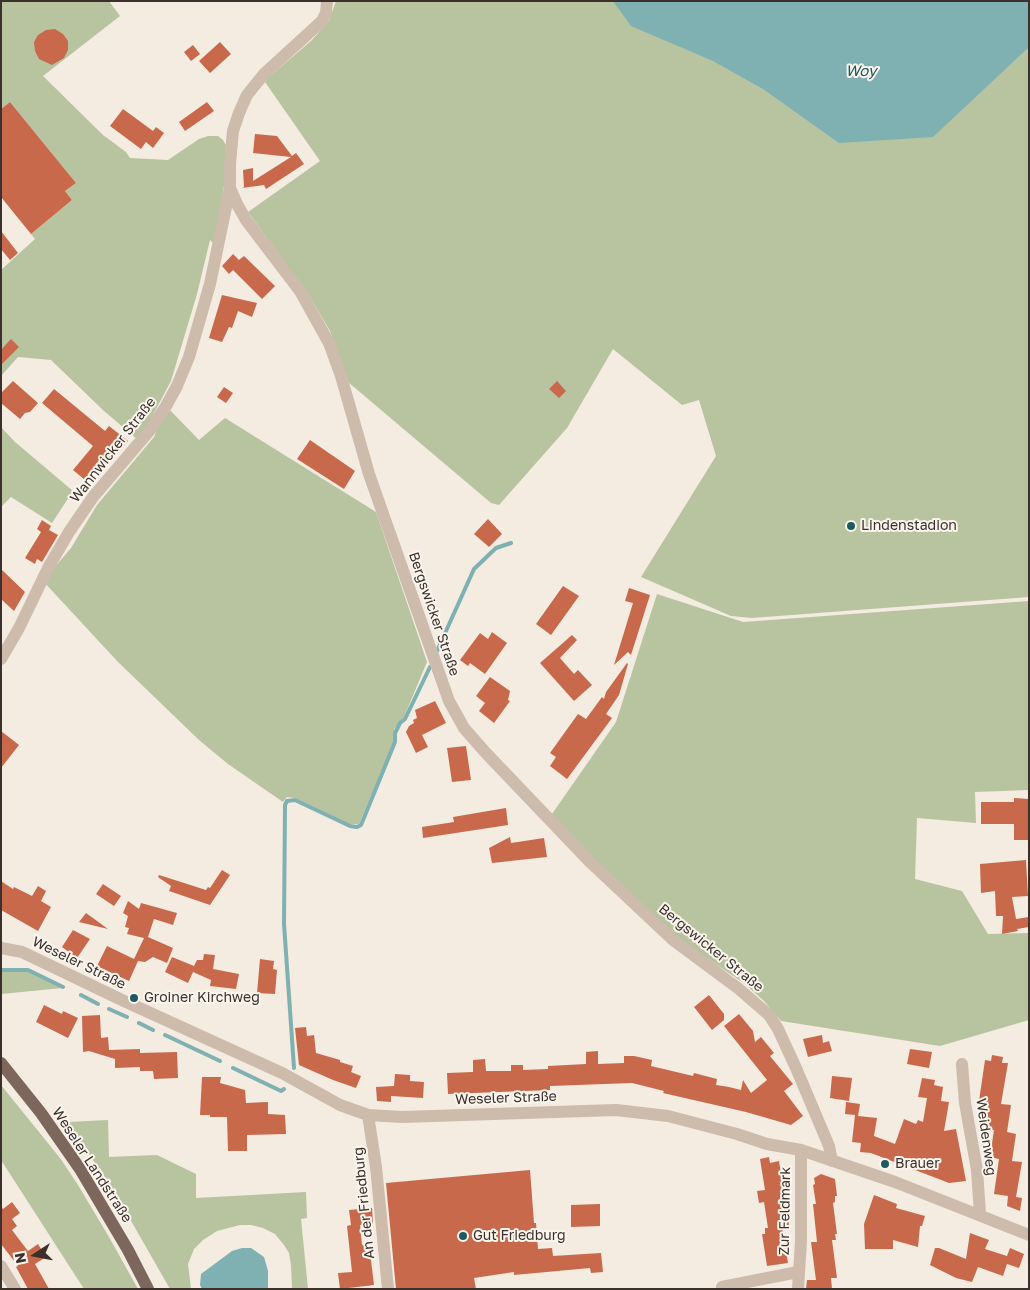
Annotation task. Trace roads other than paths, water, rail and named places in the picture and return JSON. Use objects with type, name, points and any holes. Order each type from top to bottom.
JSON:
[{"type":"main road","name":"Weseler Landstraße","points":[[1,1063],[41,1113],[80,1169],[128,1250],[148,1289]]},
{"type":"street","name":"Bergswicker Straße","points":[[327,1],[326,13],[322,20],[264,74],[247,95],[238,114],[233,131],[230,188],[236,204],[246,220],[300,291],[329,343],[341,376],[369,474],[427,643],[455,714],[464,728],[485,752],[591,863],[673,940],[739,989],[769,1015],[778,1029],[796,1068],[829,1146],[832,1161]]},
{"type":"street","name":"Wannwicker Straße","points":[[1,659],[19,628],[48,568],[69,532],[93,497],[150,430],[177,386],[189,357],[210,284],[230,188]]},
{"type":"street","name":"Weseler Straße","points":[[1,948],[22,952],[282,1074],[340,1105],[368,1114],[402,1117],[616,1110],[668,1116],[738,1134],[767,1144],[801,1150],[888,1179],[1029,1234]]},
{"type":"street","name":"Weidenweg","points":[[962,1064],[966,1103],[977,1170],[980,1214]]},
{"type":"street","name":"An der Friedburg","points":[[368,1114],[376,1167],[388,1289]]},
{"type":"street","name":"Zur Feldmark","points":[[798,1289],[801,1150]]},
{"type":"street","points":[[1,1266],[14,1289]]},
{"type":"street","name":"Zur Feldmark","points":[[722,1287],[798,1272]]},
{"type":"water","name":"Woy","points":[[613,1],[1029,1],[1029,47],[933,137],[839,143],[763,89],[713,61],[631,26]]},
{"type":"water","points":[[251,1248],[264,1257],[268,1271],[268,1289],[202,1289],[200,1285],[201,1274],[232,1251]]},
{"type":"waterway","points":[[437,651],[474,569],[496,548],[511,543]]},
{"type":"waterway","points":[[294,1068],[284,924],[285,805],[287,801],[295,800],[350,826],[357,827],[361,825],[395,742],[395,733],[400,723],[405,719],[430,667]]},
{"type":"waterway","points":[[1,970],[28,970],[63,987]]},
{"type":"waterway","points":[[81,995],[98,1004]]},
{"type":"waterway","points":[[109,1009],[127,1017]]},
{"type":"waterway","points":[[139,1023],[153,1030]]},
{"type":"waterway","points":[[165,1035],[220,1061]]},
{"type":"waterway","points":[[233,1068],[281,1091],[284,1089]]},
{"type":"place","name":"Lindenstadion","points":[[851,526]]},
{"type":"place","name":"Groiner Kirchweg","points":[[134,998]]},
{"type":"place","name":"Brauer","points":[[885,1164]]},
{"type":"place","name":"Gut Friedburg","points":[[463,1236]]}]
